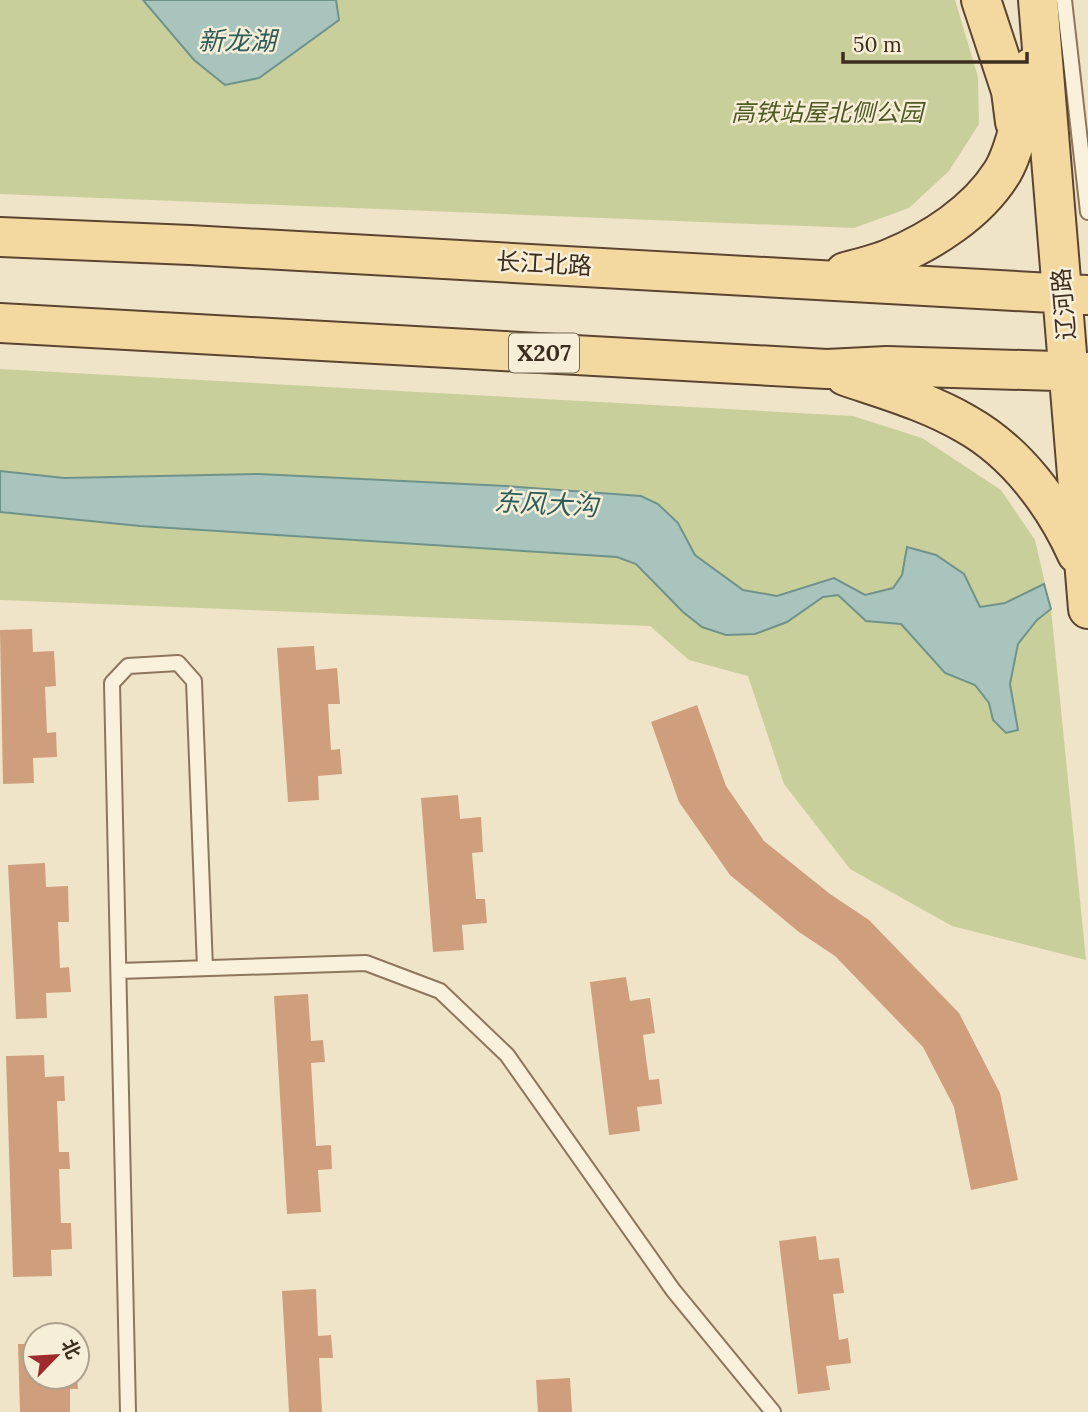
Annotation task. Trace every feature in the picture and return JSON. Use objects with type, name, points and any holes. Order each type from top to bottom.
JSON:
[{"type":"main road","points":[[981,0],[1011,91],[1016,119],[1010,153]]},
{"type":"main road","points":[[822,280],[891,258],[936,234],[983,197],[1003,173],[1029,89],[1047,5]]},
{"type":"main road","name":"辽河路","points":[[1047,5],[1075,294],[1086,585]]},
{"type":"main road","name":"长江北路","points":[[0,237],[217,246],[1075,294]]},
{"type":"main road","name":"X207","points":[[0,323],[827,369],[887,366],[1079,371]]},
{"type":"main road","points":[[827,369],[928,405],[968,424],[1003,450],[1045,497],[1066,530],[1086,585]]},
{"type":"lane","points":[[1047,5],[1088,212]]},
{"type":"lane","points":[[128,1412],[112,683],[128,666],[178,663],[194,681],[205,968]]},
{"type":"lane","points":[[119,971],[366,963],[440,991],[507,1055],[673,1290],[773,1412]]},
{"type":"green space","name":"高铁站屋北侧公园","points":[[0,0],[955,0],[978,77],[979,124],[949,171],[909,208],[854,228],[0,194]]},
{"type":"green space","points":[[0,369],[853,416],[922,438],[1001,490],[1035,540],[1051,609],[1086,960],[952,926],[850,869],[784,784],[748,676],[689,660],[650,626],[0,600]]},
{"type":"water","name":"新龙湖","points":[[143,0],[336,0],[339,20],[259,78],[225,85],[194,60]]},
{"type":"water","name":"东风大沟","points":[[0,471],[64,478],[259,474],[506,486],[641,496],[658,504],[678,523],[695,555],[743,590],[777,596],[834,578],[865,595],[893,588],[902,575],[907,547],[936,555],[964,574],[980,607],[1005,603],[1044,584],[1051,609],[1037,620],[1018,644],[1010,684],[1018,730],[1006,733],[993,720],[989,703],[975,685],[945,673],[901,624],[866,621],[838,595],[823,597],[787,622],[755,634],[726,635],[702,627],[683,612],[636,564],[617,557],[140,526],[0,512]]},
{"type":"building","points":[[32,629],[33,652],[54,651],[56,686],[45,687],[47,733],[56,732],[57,757],[33,758],[34,783],[3,784],[0,630]]},
{"type":"building","points":[[314,646],[316,670],[337,668],[340,704],[328,704],[331,750],[340,749],[342,774],[318,776],[319,800],[288,802],[277,648]]},
{"type":"building","points":[[697,705],[726,786],[764,841],[830,894],[869,920],[959,1013],[1000,1093],[1018,1180],[971,1190],[954,1107],[923,1047],[835,956],[799,932],[730,875],[679,802],[651,722]]},
{"type":"building","points":[[458,795],[460,819],[481,817],[483,852],[472,853],[476,899],[485,899],[487,923],[462,925],[464,950],[433,952],[421,798]]},
{"type":"building","points":[[45,863],[46,887],[68,886],[69,922],[58,922],[60,968],[69,967],[71,992],[46,993],[47,1018],[16,1019],[8,865]]},
{"type":"building","points":[[626,977],[630,1001],[650,998],[655,1033],[643,1035],[649,1080],[659,1079],[662,1104],[637,1107],[640,1131],[609,1135],[590,982]]},
{"type":"building","points":[[308,994],[311,1041],[323,1040],[325,1062],[311,1063],[316,1146],[331,1145],[332,1169],[318,1170],[321,1212],[287,1214],[274,996]]},
{"type":"building","points":[[44,1055],[45,1077],[64,1076],[65,1101],[57,1101],[59,1152],[69,1152],[70,1169],[59,1169],[61,1223],[71,1223],[72,1249],[51,1250],[52,1276],[13,1277],[6,1056]]},
{"type":"building","points":[[816,1236],[819,1260],[839,1258],[844,1293],[833,1294],[839,1340],[848,1338],[851,1363],[826,1366],[830,1390],[798,1394],[779,1241]]},
{"type":"building","points":[[316,1289],[318,1336],[331,1335],[333,1358],[319,1358],[322,1412],[289,1412],[282,1291]]},
{"type":"building","points":[[18,1344],[21,1344],[21,1391],[70,1391],[70,1412],[20,1412]]},
{"type":"building","points":[[570,1378],[572,1412],[538,1412],[536,1380]]}]
